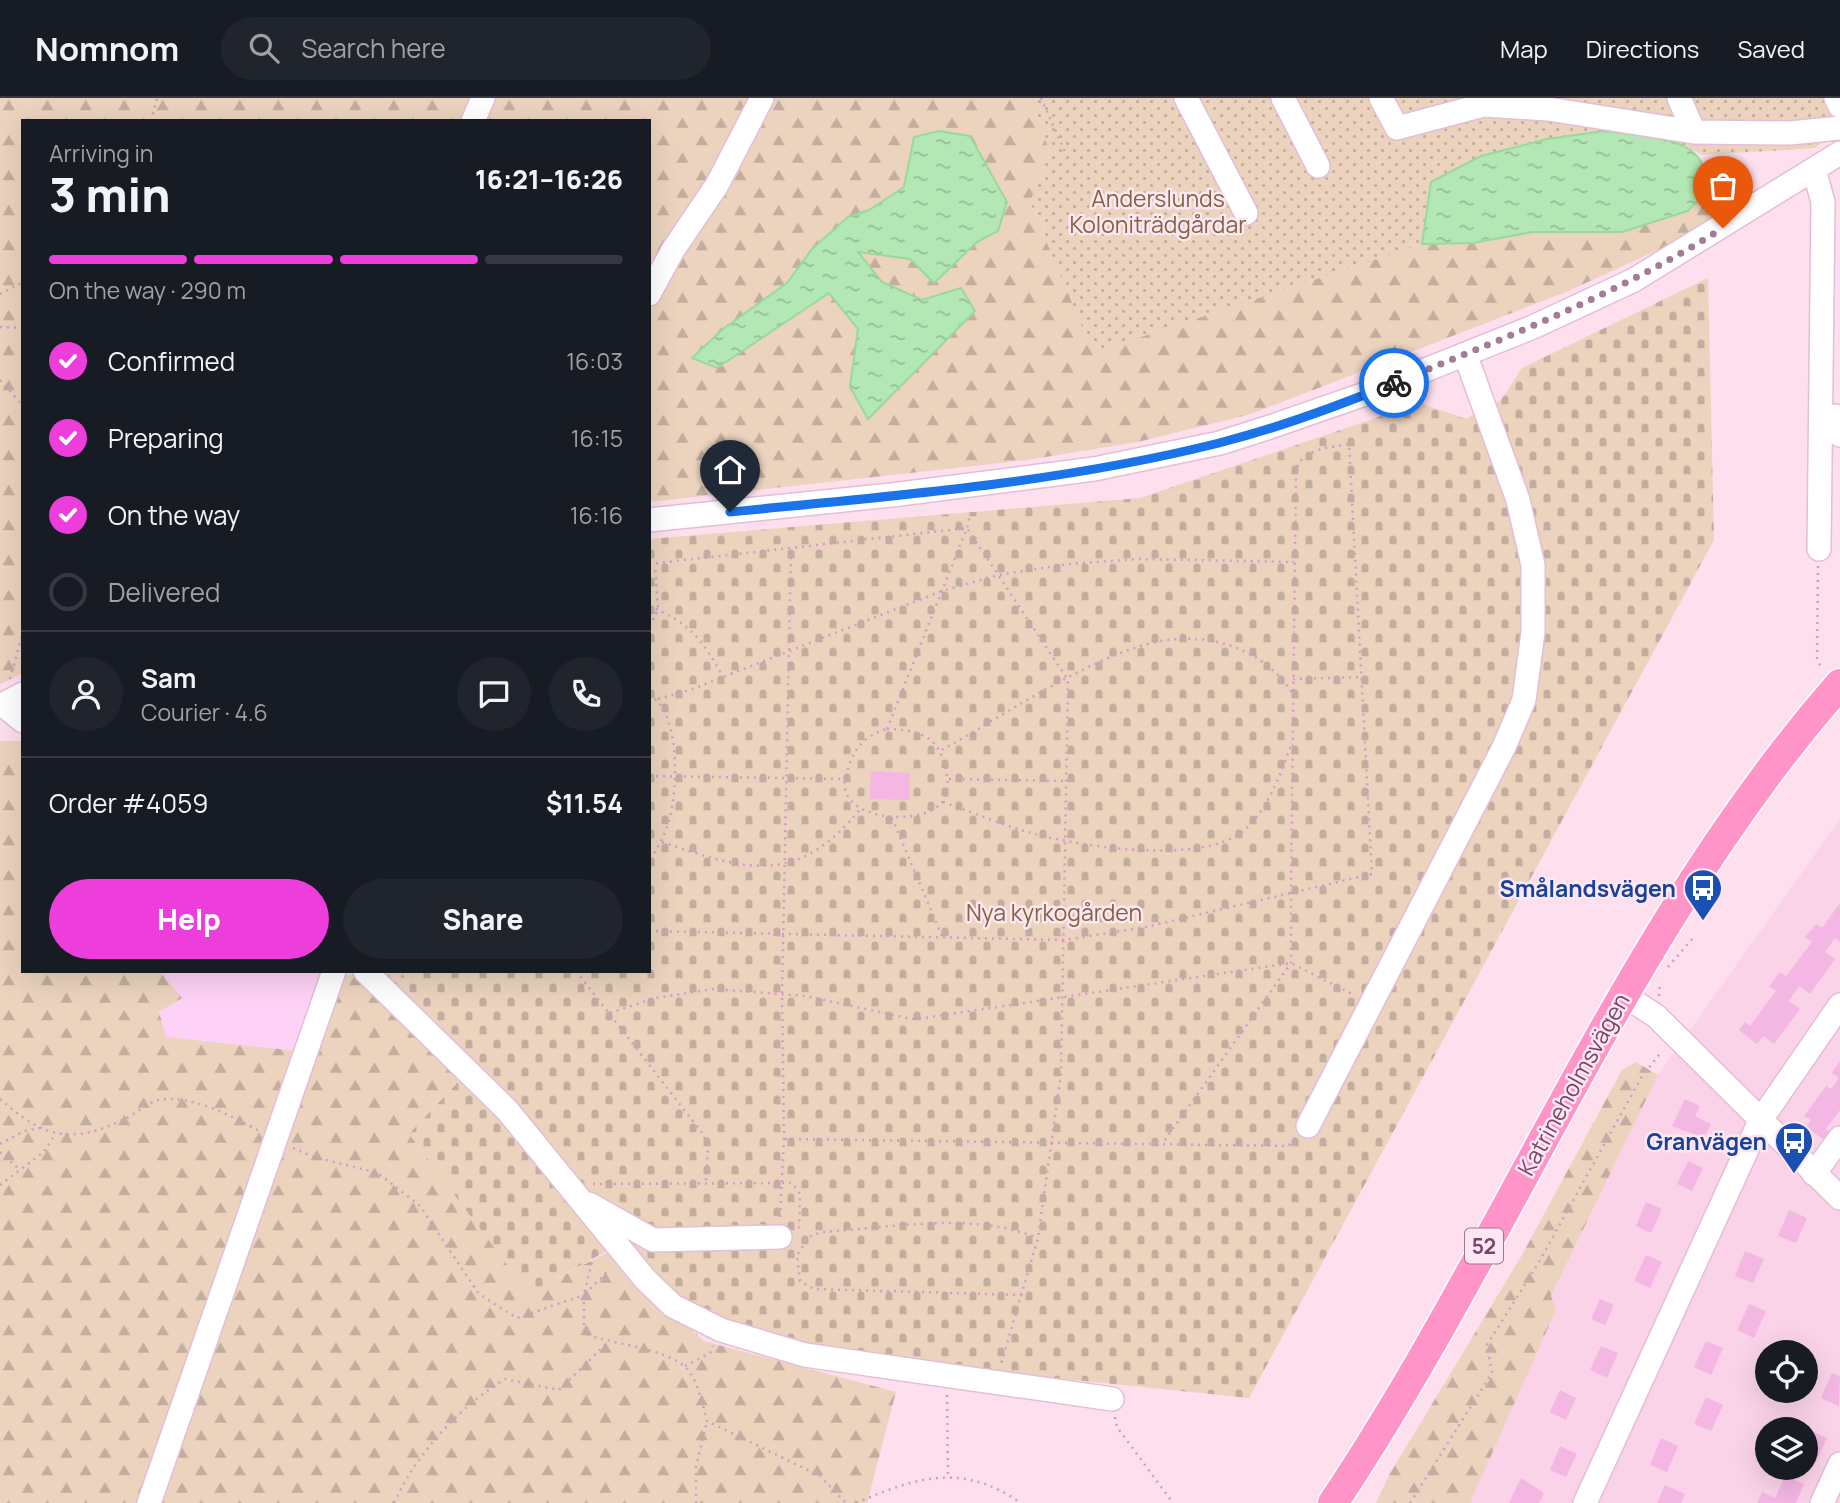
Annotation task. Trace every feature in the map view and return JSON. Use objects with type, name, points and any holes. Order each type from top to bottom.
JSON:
[{"type":"main road","name":"Katrineholmsvägen","points":[[1351,1503],[1640,999],[1709,855],[1839,693]]},
{"type":"main road","name":"Katrineholmsvägen","points":[[1333,1503],[1640,999]]},
{"type":"street","points":[[474,119],[484,98]]},
{"type":"street","points":[[651,290],[673,250],[717,185],[762,98]]},
{"type":"street","points":[[1186,98],[1247,213]]},
{"type":"street","points":[[1283,98],[1318,166]]},
{"type":"street","points":[[1381,98],[1397,128],[1482,102],[1548,109],[1694,132],[1790,134],[1840,128]]},
{"type":"street","points":[[1679,98],[1694,132]]},
{"type":"street","points":[[1836,98],[1840,106]]},
{"type":"street","points":[[651,520],[1036,478],[1147,460],[1270,427],[1368,393],[1533,327],[1634,280],[1840,153]]},
{"type":"street","points":[[1814,170],[1823,202],[1834,421],[1826,534]]},
{"type":"street","points":[[1308,1126],[1504,747],[1524,700],[1533,632],[1533,565],[1518,500],[1465,354]]},
{"type":"street","points":[[9,702],[21,718]]},
{"type":"street","points":[[149,1503],[333,973]]},
{"type":"street","points":[[372,973],[507,1110],[624,1254],[673,1306],[721,1330],[805,1355],[1112,1399]]},
{"type":"street","points":[[1640,999],[1840,1198]]},
{"type":"street","points":[[1585,1503],[1760,1121],[1840,1005]]},
{"type":"street","points":[[1814,1174],[1840,1138]]},
{"type":"street","points":[[574,1192],[653,1240],[790,1242]]},
{"type":"street","points":[[1822,1503],[1840,1464]]},
{"type":"path","points":[[152,119],[157,98]]},
{"type":"path","points":[[1041,98],[1066,155]]},
{"type":"path","points":[[0,294],[21,283]]},
{"type":"path","points":[[0,327],[21,328]]},
{"type":"path","points":[[0,380],[21,404]]},
{"type":"path","points":[[651,931],[1064,940],[1146,927],[1291,893],[1372,874],[1349,444],[1306,454],[1298,462],[1294,562],[1292,741],[1291,893],[1291,963],[1162,1144]]},
{"type":"path","points":[[887,729],[967,528],[970,514]]},
{"type":"path","points":[[651,565],[967,528]]},
{"type":"path","points":[[967,528],[1068,680],[1061,1074],[1038,1238],[995,1384]]},
{"type":"path","points":[[1826,534],[1817,658],[1820,668],[1839,693]]},
{"type":"path","points":[[791,548],[782,994],[782,1182],[796,1271],[800,1281],[814,1289],[1021,1295]]},
{"type":"path","points":[[658,699],[723,677],[942,591],[998,575],[1069,564],[1139,559],[1294,562]]},
{"type":"path","points":[[651,622],[658,610],[655,564]]},
{"type":"path","points":[[651,607],[683,622],[695,633],[723,677]]},
{"type":"path","points":[[942,750],[1068,680],[1153,642],[1189,639],[1229,644],[1271,666],[1293,694]]},
{"type":"path","points":[[9,702],[21,642]]},
{"type":"path","points":[[1293,678],[1362,677]]},
{"type":"path","points":[[651,696],[658,699],[668,717],[674,749],[674,799],[662,842],[651,857]]},
{"type":"path","points":[[887,729],[918,733],[942,750],[948,779],[943,802],[929,813],[892,818],[861,808],[845,793],[844,779],[852,757],[862,741],[874,732],[887,729]]},
{"type":"path","points":[[943,802],[1019,830],[1064,841],[1168,851],[1207,849],[1226,842],[1243,831],[1259,814],[1292,741]]},
{"type":"path","points":[[651,776],[844,779]]},
{"type":"path","points":[[948,779],[1065,781]]},
{"type":"path","points":[[662,842],[734,864],[785,865],[824,847],[839,836],[861,808]]},
{"type":"path","points":[[892,818],[942,936]]},
{"type":"path","points":[[1667,969],[1693,938]]},
{"type":"path","points":[[610,1013],[655,998],[693,990],[782,994],[847,1002],[912,1019],[1291,963],[1373,1004]]},
{"type":"path","points":[[578,973],[703,1134],[708,1148],[706,1182]]},
{"type":"path","points":[[1640,999],[1661,978]]},
{"type":"path","points":[[1410,1503],[1492,1373],[1487,1345],[1539,1262],[1641,1078],[1664,1049],[1680,1041]]},
{"type":"path","points":[[0,1099],[19,1116],[55,1135],[93,1133],[157,1100],[197,1103],[239,1120],[276,1141],[314,1157],[378,1173],[420,1206],[479,1294],[517,1318],[584,1295],[624,1254]]},
{"type":"path","points":[[784,1139],[1288,1146],[1308,1126]]},
{"type":"path","points":[[0,1144],[24,1131],[40,1128]]},
{"type":"path","points":[[0,1185],[44,1152],[55,1135]]},
{"type":"path","points":[[0,1152],[19,1169]]},
{"type":"path","points":[[574,1192],[706,1182],[792,1183],[800,1194],[790,1242]]},
{"type":"path","points":[[600,1225],[584,1295],[584,1334],[608,1343],[659,1354],[685,1366],[701,1399],[707,1421],[696,1467],[696,1503]]},
{"type":"path","points":[[790,1242],[822,1232],[944,1225],[1014,1228],[1038,1238]]},
{"type":"path","points":[[685,1366],[709,1353],[721,1330]]},
{"type":"path","points":[[394,1503],[408,1472],[474,1398],[505,1379],[559,1390],[608,1343]]},
{"type":"path","points":[[947,1374],[948,1476]]},
{"type":"path","points":[[1112,1399],[1117,1427],[1173,1503]]},
{"type":"path","points":[[707,1421],[820,1476],[846,1503]]},
{"type":"path","points":[[856,1503],[903,1483],[948,1476],[959,1476],[993,1487],[1021,1503]]},
{"type":"shaded area","points":[[1840,819],[1840,1503],[1470,1503],[1556,1310],[1551,1297],[1658,1075]]},
{"type":"shaded area","points":[[162,973],[326,973],[298,1051],[166,1037],[159,1012],[182,998]]},
{"type":"green space","points":[[0,98],[1021,98],[1032,103],[1050,152],[1030,202],[1093,352],[1422,244],[1473,243],[1532,232],[1622,232],[1688,211],[1706,192],[1732,208],[1697,232],[1566,292],[1251,414],[1138,442],[1027,460],[651,502],[651,119],[21,119],[21,674],[0,684]]},
{"type":"green space","name":"Anderslunds Koloniträdgårdar","points":[[1021,98],[1840,98],[1840,130],[1815,148],[1703,155],[1670,140],[1604,131],[1547,139],[1481,156],[1431,182],[1422,244],[1093,353],[1030,202],[1050,152],[1032,103]]},
{"type":"green space","name":"Nya kyrkogården","points":[[1708,278],[1714,540],[1249,1398],[910,1363],[813,1349],[692,1309],[621,1243],[529,1294],[409,1134],[473,1066],[398,992],[412,973],[651,973],[651,539],[1140,498],[1420,403],[1466,419],[1501,400],[1522,368]]},
{"type":"green space","points":[[0,741],[21,741],[21,973],[162,973],[182,998],[159,1012],[166,1037],[317,1053],[343,976],[357,973],[459,1080],[410,1134],[529,1293],[608,1252],[704,1341],[896,1392],[867,1503],[0,1503]]},
{"type":"green space","points":[[381,973],[412,973],[398,992]]},
{"type":"green space","points":[[1636,1062],[1658,1075],[1551,1296],[1556,1310],[1470,1503],[1376,1503],[1388,1477],[1522,1255],[1622,1070]]},
{"type":"water","points":[[939,131],[970,136],[1007,202],[998,231],[977,242],[934,283],[910,259],[858,252],[882,282],[922,300],[961,288],[975,311],[868,419],[850,387],[858,329],[829,293],[717,368],[692,358],[723,329],[787,283],[812,249],[848,217],[869,210],[904,187],[914,137]]},
{"type":"water","points":[[1604,131],[1659,138],[1685,147],[1695,154],[1702,164],[1706,192],[1688,211],[1622,232],[1532,232],[1473,243],[1422,244],[1431,182],[1481,156],[1547,139]]},
{"type":"building","points":[[871,771],[910,773],[909,800],[870,799]]},
{"type":"building","points":[[1840,903],[1840,942],[1835,938],[1825,952],[1835,959],[1810,994],[1800,986],[1794,993],[1789,1001],[1800,1009],[1774,1044],[1763,1036],[1757,1044],[1739,1030],[1745,1022],[1750,1026],[1776,991],[1769,987],[1780,972],[1786,976],[1812,942],[1805,937],[1816,924],[1822,928]]},
{"type":"building","points":[[1840,1061],[1840,1110],[1826,1129],[1830,1132],[1824,1140],[1806,1127],[1811,1120],[1804,1116],[1826,1086],[1831,1089],[1839,1078],[1832,1073]]},
{"type":"building","points":[[1685,1099],[1700,1106],[1695,1116],[1711,1124],[1704,1138],[1672,1126]]},
{"type":"building","points":[[1688,1161],[1703,1168],[1692,1191],[1677,1184]]},
{"type":"building","points":[[1646,1202],[1662,1209],[1651,1233],[1636,1226]]},
{"type":"building","points":[[1789,1210],[1807,1218],[1796,1243],[1778,1236]]},
{"type":"building","points":[[1745,1251],[1764,1259],[1753,1283],[1735,1276]]},
{"type":"building","points":[[1646,1255],[1662,1262],[1650,1288],[1634,1281]]},
{"type":"building","points":[[1600,1299],[1614,1305],[1605,1325],[1591,1319]]},
{"type":"building","points":[[1749,1304],[1766,1311],[1754,1338],[1737,1330]]},
{"type":"building","points":[[1706,1341],[1723,1348],[1711,1375],[1694,1367]]},
{"type":"building","points":[[1601,1346],[1618,1353],[1607,1378],[1590,1370]]},
{"type":"building","points":[[1832,1373],[1840,1376],[1839,1406],[1821,1398]]},
{"type":"building","points":[[1560,1390],[1576,1398],[1566,1420],[1550,1412]]},
{"type":"building","points":[[1706,1397],[1723,1405],[1711,1431],[1694,1424]]},
{"type":"building","points":[[1818,1434],[1827,1438],[1818,1458]]},
{"type":"building","points":[[1661,1438],[1678,1446],[1667,1472],[1650,1465]]},
{"type":"building","points":[[1560,1446],[1577,1454],[1566,1477],[1550,1470]]},
{"type":"building","points":[[1521,1478],[1544,1493],[1539,1503],[1509,1503]]},
{"type":"building","points":[[1783,1480],[1794,1480],[1804,1484],[1796,1503],[1757,1503],[1762,1492],[1775,1498]]},
{"type":"building","points":[[1665,1485],[1685,1494],[1681,1503],[1657,1503]]},
{"type":"way so far","points":[[1394,383],[1533,327],[1634,280],[1723,228]]},
{"type":"place","name":"Smålandsvägen","points":[[1703,922]]},
{"type":"place","name":"Granvägen","points":[[1794,1175]]},
{"type":"route","points":[[730,512],[1036,478],[1147,460],[1220,443],[1394,383]]}]
